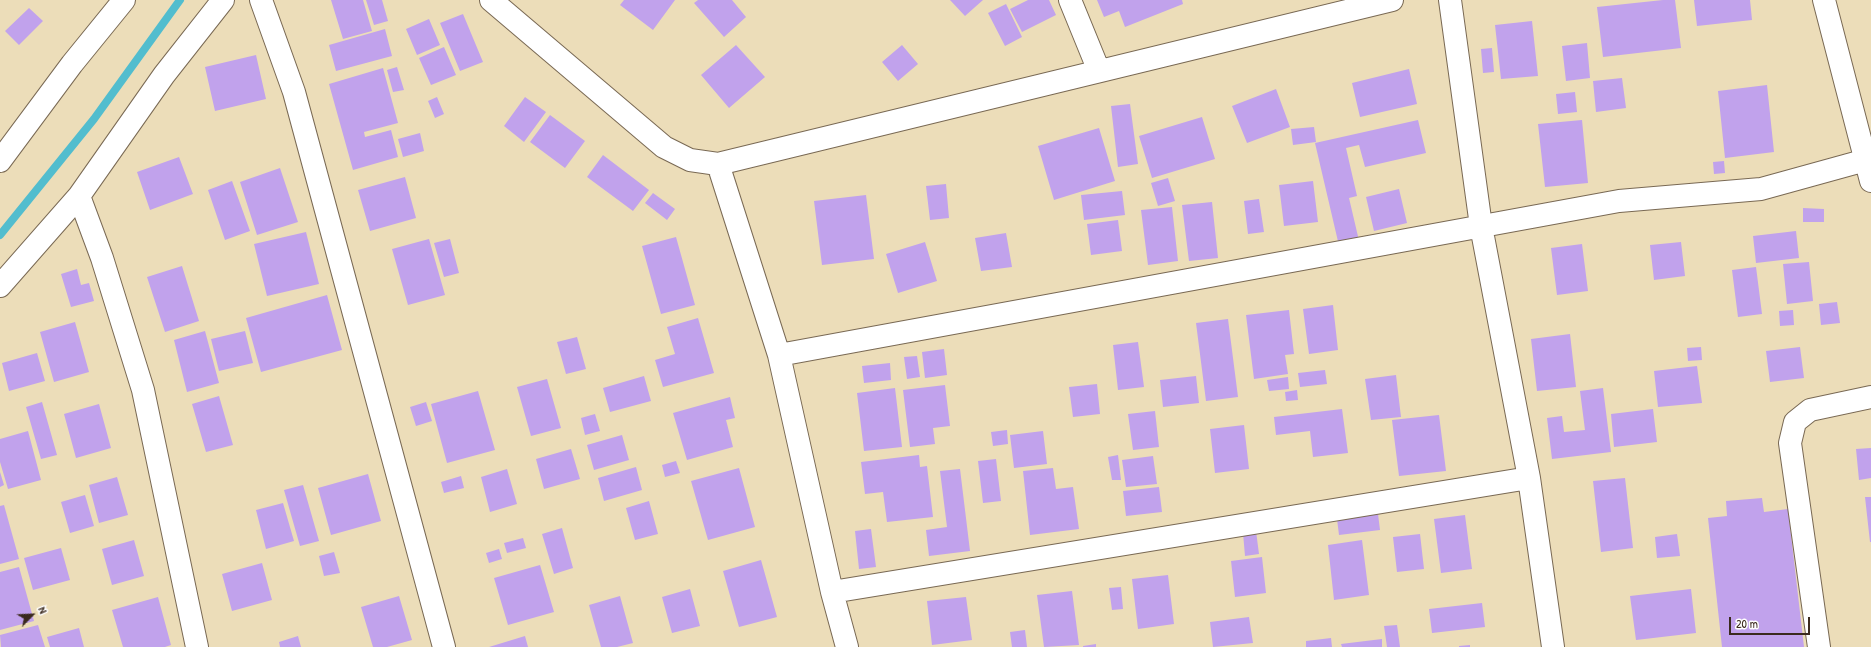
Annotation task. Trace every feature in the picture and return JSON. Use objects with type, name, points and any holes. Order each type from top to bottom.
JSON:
[{"type":"street","points":[[0,160],[72,64],[124,0]]},
{"type":"street","points":[[0,286],[79,196],[164,76],[223,0]]},
{"type":"street","points":[[261,0],[294,92],[444,647]]},
{"type":"street","points":[[491,0],[664,147],[690,160],[718,164],[1392,0]]},
{"type":"street","points":[[1070,0],[1099,71]]},
{"type":"street","points":[[1450,0],[1481,226],[1529,478],[1553,647]]},
{"type":"street","points":[[1824,0],[1871,181]]},
{"type":"street","points":[[779,354],[1619,201],[1761,189],[1866,160]]},
{"type":"street","points":[[718,164],[779,354],[832,592],[847,647]]},
{"type":"street","points":[[79,196],[102,258],[143,390],[197,647]]},
{"type":"street","points":[[1818,647],[1790,443],[1795,422],[1810,410],[1871,398]]},
{"type":"street","points":[[832,592],[1529,478]]},
{"type":"building","points":[[331,0],[363,0],[372,31],[343,39]]},
{"type":"building","points":[[366,0],[382,0],[388,21],[374,25]]},
{"type":"building","points":[[624,0],[675,0],[653,30],[620,5]]},
{"type":"building","points":[[698,0],[732,0],[746,17],[724,37],[694,3]]},
{"type":"building","points":[[950,0],[983,0],[965,16]]},
{"type":"building","points":[[1028,0],[1049,0],[1056,15],[1022,32],[1010,9]]},
{"type":"building","points":[[1097,0],[1182,0],[1183,4],[1125,27],[1119,11],[1104,17]]},
{"type":"building","points":[[1675,0],[1681,48],[1603,57],[1597,7]]},
{"type":"building","points":[[1694,0],[1750,0],[1752,20],[1697,26]]},
{"type":"building","points":[[1006,4],[1022,37],[1005,46],[988,13]]},
{"type":"building","points":[[29,8],[43,21],[19,45],[5,31]]},
{"type":"building","points":[[463,14],[483,62],[460,71],[440,23]]},
{"type":"building","points":[[429,19],[440,45],[417,55],[406,29]]},
{"type":"building","points":[[1532,21],[1538,76],[1501,79],[1495,25]]},
{"type":"building","points":[[385,29],[392,56],[336,71],[329,45]]},
{"type":"building","points":[[1587,43],[1590,78],[1566,81],[1562,46]]},
{"type":"building","points":[[736,45],[765,77],[729,108],[701,75]]},
{"type":"building","points":[[902,45],[918,64],[898,81],[882,62]]},
{"type":"building","points":[[444,47],[456,75],[431,85],[419,58]]},
{"type":"building","points":[[1492,48],[1494,72],[1483,73],[1481,49]]},
{"type":"building","points":[[256,55],[266,99],[215,111],[205,67]]},
{"type":"building","points":[[397,67],[404,90],[393,92],[387,70]]},
{"type":"building","points":[[383,68],[398,123],[364,132],[365,137],[391,130],[398,157],[353,170],[329,84]]},
{"type":"building","points":[[1409,69],[1417,104],[1360,117],[1352,83]]},
{"type":"building","points":[[1622,78],[1626,108],[1596,112],[1593,81]]},
{"type":"building","points":[[1767,85],[1774,152],[1725,158],[1718,91]]},
{"type":"building","points":[[1276,89],[1290,127],[1247,143],[1232,106]]},
{"type":"building","points":[[1575,92],[1577,112],[1558,114],[1556,94]]},
{"type":"building","points":[[437,97],[444,114],[435,118],[428,101]]},
{"type":"building","points":[[525,97],[546,112],[524,142],[504,126]]},
{"type":"building","points":[[1130,104],[1138,164],[1118,167],[1111,106]]},
{"type":"building","points":[[550,115],[585,141],[565,168],[530,142]]},
{"type":"building","points":[[1202,117],[1215,159],[1152,178],[1139,136]]},
{"type":"building","points":[[1418,120],[1426,153],[1365,167],[1359,145],[1346,148],[1357,196],[1349,198],[1360,245],[1340,250],[1315,143]]},
{"type":"building","points":[[1582,120],[1588,183],[1545,187],[1538,124]]},
{"type":"building","points":[[1314,127],[1316,142],[1293,145],[1291,129]]},
{"type":"building","points":[[1099,128],[1115,181],[1054,200],[1038,146]]},
{"type":"building","points":[[420,133],[424,151],[403,157],[398,139]]},
{"type":"building","points":[[603,155],[649,190],[633,211],[587,177]]},
{"type":"building","points":[[179,157],[193,194],[150,210],[137,172]]},
{"type":"building","points":[[1724,161],[1725,173],[1714,174],[1713,162]]},
{"type":"building","points":[[280,168],[298,222],[257,235],[240,182]]},
{"type":"building","points":[[405,177],[416,218],[370,231],[358,190]]},
{"type":"building","points":[[1168,178],[1175,201],[1158,206],[1151,183]]},
{"type":"building","points":[[232,181],[250,231],[225,240],[208,190]]},
{"type":"building","points":[[1313,181],[1318,222],[1284,226],[1279,185]]},
{"type":"building","points":[[946,184],[949,218],[930,220],[926,186]]},
{"type":"building","points":[[1399,189],[1407,223],[1374,231],[1366,197]]},
{"type":"building","points":[[1122,191],[1125,215],[1084,220],[1081,195]]},
{"type":"building","points":[[653,193],[675,209],[667,220],[645,203]]},
{"type":"building","points":[[866,195],[874,259],[822,265],[814,201]]},
{"type":"building","points":[[1259,199],[1264,232],[1248,234],[1244,201]]},
{"type":"building","points":[[1212,202],[1218,258],[1189,261],[1182,205]]},
{"type":"building","points":[[1172,207],[1178,261],[1148,265],[1141,210]]},
{"type":"building","points":[[1803,208],[1824,209],[1824,222],[1803,222]]},
{"type":"building","points":[[1118,220],[1122,251],[1091,255],[1087,224]]},
{"type":"building","points":[[1796,231],[1799,258],[1756,263],[1753,236]]},
{"type":"building","points":[[306,232],[319,284],[267,296],[254,244]]},
{"type":"building","points":[[1006,233],[1012,267],[981,271],[975,238]]},
{"type":"building","points":[[676,237],[695,305],[661,314],[642,246]]},
{"type":"building","points":[[429,239],[445,295],[408,305],[392,249]]},
{"type":"building","points":[[450,239],[459,273],[444,277],[434,243]]},
{"type":"building","points":[[925,242],[937,281],[898,293],[886,254]]},
{"type":"building","points":[[1681,242],[1685,276],[1654,280],[1650,245]]},
{"type":"building","points":[[1582,244],[1588,291],[1557,295],[1551,248]]},
{"type":"building","points":[[1809,262],[1813,301],[1787,304],[1783,264]]},
{"type":"building","points":[[182,266],[199,321],[165,332],[147,277]]},
{"type":"building","points":[[1756,267],[1762,314],[1738,317],[1732,270]]},
{"type":"building","points":[[77,269],[81,285],[89,283],[94,301],[71,307],[61,274]]},
{"type":"building","points":[[327,295],[342,350],[261,372],[246,318]]},
{"type":"building","points":[[1837,302],[1840,323],[1821,325],[1819,304]]},
{"type":"building","points":[[1333,305],[1338,350],[1309,354],[1303,309]]},
{"type":"building","points":[[1289,310],[1294,354],[1285,355],[1288,374],[1254,379],[1246,315]]},
{"type":"building","points":[[1793,310],[1794,325],[1780,326],[1779,311]]},
{"type":"building","points":[[698,318],[714,373],[663,387],[655,360],[675,354],[667,327]]},
{"type":"building","points":[[1228,319],[1238,397],[1206,401],[1196,323]]},
{"type":"building","points":[[75,322],[89,372],[54,382],[40,332]]},
{"type":"building","points":[[205,331],[219,383],[187,392],[174,340]]},
{"type":"building","points":[[245,331],[253,363],[219,371],[211,339]]},
{"type":"building","points":[[1570,334],[1576,387],[1537,391],[1531,339]]},
{"type":"building","points":[[577,337],[586,369],[566,374],[557,342]]},
{"type":"building","points":[[1138,342],[1144,387],[1118,390],[1113,345]]},
{"type":"building","points":[[1701,347],[1702,360],[1688,361],[1687,348]]},
{"type":"building","points":[[1800,347],[1804,378],[1770,382],[1766,351]]},
{"type":"building","points":[[944,349],[947,375],[925,378],[922,352]]},
{"type":"building","points":[[37,353],[45,381],[9,391],[2,363]]},
{"type":"building","points":[[917,356],[920,377],[907,379],[904,357]]},
{"type":"building","points":[[890,363],[891,380],[864,383],[862,366]]},
{"type":"building","points":[[1697,366],[1702,403],[1658,407],[1654,371]]},
{"type":"building","points":[[1325,370],[1327,384],[1300,387],[1298,373]]},
{"type":"building","points":[[1396,375],[1401,417],[1371,420],[1365,379]]},
{"type":"building","points":[[644,376],[651,401],[610,412],[603,388]]},
{"type":"building","points":[[1196,376],[1199,403],[1163,407],[1160,380]]},
{"type":"building","points":[[1288,377],[1289,389],[1269,391],[1267,380]]},
{"type":"building","points":[[547,379],[561,428],[531,436],[517,387]]},
{"type":"building","points":[[1097,384],[1100,414],[1073,417],[1069,387]]},
{"type":"building","points":[[945,385],[950,426],[933,428],[935,444],[910,447],[903,390]]},
{"type":"building","points":[[895,388],[902,447],[864,451],[857,393]]},
{"type":"building","points":[[1603,388],[1611,452],[1552,459],[1547,418],[1562,416],[1564,432],[1585,430],[1580,391]]},
{"type":"building","points":[[1297,390],[1298,400],[1286,401],[1285,392]]},
{"type":"building","points":[[478,391],[495,450],[447,463],[431,404]]},
{"type":"building","points":[[219,396],[233,445],[206,452],[192,404]]},
{"type":"building","points":[[730,397],[735,418],[726,420],[733,447],[687,460],[673,413]]},
{"type":"building","points":[[42,402],[57,455],[41,459],[26,407]]},
{"type":"building","points":[[426,402],[432,421],[416,426],[410,407]]},
{"type":"building","points":[[99,404],[111,448],[76,458],[64,414]]},
{"type":"building","points":[[1342,409],[1348,453],[1313,457],[1310,431],[1276,435],[1274,417]]},
{"type":"building","points":[[1653,409],[1657,442],[1614,447],[1611,414]]},
{"type":"building","points":[[1155,411],[1159,447],[1133,450],[1128,414]]},
{"type":"building","points":[[595,414],[600,431],[585,435],[581,418]]},
{"type":"building","points":[[1439,415],[1446,471],[1399,476],[1392,420]]},
{"type":"building","points":[[1244,425],[1249,469],[1215,473],[1210,429]]},
{"type":"building","points":[[1007,430],[1008,444],[993,446],[991,432]]},
{"type":"building","points":[[28,431],[41,480],[8,489],[0,462],[0,439]]},
{"type":"building","points":[[1043,431],[1047,464],[1014,468],[1010,435]]},
{"type":"building","points":[[622,435],[629,460],[594,470],[587,445]]},
{"type":"building","points":[[1871,448],[1871,478],[1859,480],[1856,449]]},
{"type":"building","points":[[571,449],[580,479],[544,489],[536,459]]},
{"type":"building","points":[[919,455],[920,467],[927,466],[933,517],[887,522],[883,492],[865,494],[861,462]]},
{"type":"building","points":[[1118,455],[1121,480],[1112,480],[1108,457]]},
{"type":"building","points":[[1153,456],[1157,484],[1126,487],[1122,460]]},
{"type":"building","points":[[996,459],[1001,501],[983,503],[978,461]]},
{"type":"building","points":[[676,461],[680,473],[665,477],[662,465]]},
{"type":"building","points":[[636,467],[642,490],[604,501],[598,478]]},
{"type":"building","points":[[739,468],[755,527],[708,540],[691,481]]},
{"type":"building","points":[[1053,468],[1056,489],[1073,487],[1079,529],[1030,535],[1023,471]]},
{"type":"building","points":[[507,469],[517,504],[490,512],[481,477]]},
{"type":"building","points":[[960,469],[970,551],[929,556],[926,530],[947,527],[940,471]]},
{"type":"building","points":[[0,472],[4,485],[0,487]]},
{"type":"building","points":[[368,474],[381,521],[331,535],[318,488]]},
{"type":"building","points":[[461,476],[464,488],[444,493],[441,482]]},
{"type":"building","points":[[117,477],[128,515],[99,523],[89,485]]},
{"type":"building","points":[[1625,478],[1633,548],[1601,552],[1593,481]]},
{"type":"building","points":[[303,485],[319,541],[300,546],[284,490]]},
{"type":"building","points":[[1159,487],[1162,512],[1126,516],[1123,491]]},
{"type":"building","points":[[85,495],[94,526],[70,533],[61,502]]},
{"type":"building","points":[[1865,497],[1871,497],[1871,542],[1870,542]]},
{"type":"building","points":[[1762,498],[1764,512],[1788,509],[1804,647],[1722,647],[1708,518],[1727,516],[1726,501]]},
{"type":"building","points":[[649,501],[658,534],[635,540],[626,508]]},
{"type":"building","points":[[283,503],[294,541],[266,549],[256,510]]},
{"type":"building","points":[[4,505],[19,559],[0,564],[0,506]]},
{"type":"building","points":[[1377,506],[1380,530],[1339,535],[1336,511]]},
{"type":"building","points":[[1465,515],[1472,569],[1441,573],[1434,519]]},
{"type":"building","points":[[562,528],[573,568],[554,574],[542,534]]},
{"type":"building","points":[[871,529],[876,567],[859,569],[855,531]]},
{"type":"building","points":[[1256,531],[1259,554],[1245,556],[1243,533]]},
{"type":"building","points":[[1420,534],[1424,569],[1397,572],[1393,537]]},
{"type":"building","points":[[1677,534],[1680,556],[1657,558],[1655,537]]},
{"type":"building","points":[[523,538],[526,548],[507,553],[504,543]]},
{"type":"building","points":[[134,540],[144,576],[112,585],[102,549]]},
{"type":"building","points":[[1362,540],[1369,595],[1334,600],[1328,545]]},
{"type":"building","points":[[61,548],[70,580],[33,590],[24,558]]},
{"type":"building","points":[[499,549],[502,559],[489,563],[486,553]]},
{"type":"building","points":[[334,552],[340,573],[324,576],[319,556]]},
{"type":"building","points":[[1262,557],[1266,593],[1235,597],[1231,561]]},
{"type":"building","points":[[761,560],[777,617],[739,627],[723,571]]},
{"type":"building","points":[[262,563],[272,600],[232,611],[222,574]]},
{"type":"building","points":[[540,565],[554,612],[508,625],[494,578]]},
{"type":"building","points":[[19,567],[34,621],[0,630],[0,572]]},
{"type":"building","points":[[1168,575],[1174,624],[1138,629],[1132,579]]},
{"type":"building","points":[[1121,587],[1123,609],[1112,610],[1109,588]]},
{"type":"building","points":[[690,589],[700,626],[672,633],[662,597]]},
{"type":"building","points":[[1691,589],[1696,633],[1636,640],[1630,596]]},
{"type":"building","points":[[1072,591],[1079,645],[1044,647],[1037,595]]},
{"type":"building","points":[[399,596],[412,640],[387,647],[373,647],[361,607]]},
{"type":"building","points":[[620,596],[633,643],[617,647],[601,647],[589,605]]},
{"type":"building","points":[[158,597],[171,645],[165,647],[123,647],[112,610]]},
{"type":"building","points":[[966,597],[972,640],[932,645],[927,601]]},
{"type":"building","points":[[1482,603],[1485,627],[1432,633],[1429,609]]},
{"type":"building","points":[[1249,617],[1253,643],[1213,647],[1210,622]]},
{"type":"building","points":[[38,625],[45,647],[1,647],[0,635]]},
{"type":"building","points":[[1397,625],[1400,647],[1387,647],[1384,626]]},
{"type":"building","points":[[79,628],[84,647],[50,647],[47,637]]},
{"type":"building","points":[[1025,630],[1027,647],[1012,647],[1010,632]]},
{"type":"building","points":[[298,636],[301,647],[280,647],[279,642]]},
{"type":"building","points":[[525,636],[528,647],[489,647]]},
{"type":"building","points":[[1331,638],[1332,647],[1306,647],[1306,641]]},
{"type":"building","points":[[1382,639],[1382,647],[1342,647],[1341,644]]},
{"type":"building","points":[[1096,644],[1096,647],[1083,647],[1083,646]]},
{"type":"building","points":[[1470,645],[1470,647],[1459,647],[1459,646]]},
{"type":"waterway","points":[[0,235],[94,119],[180,0]]}]
